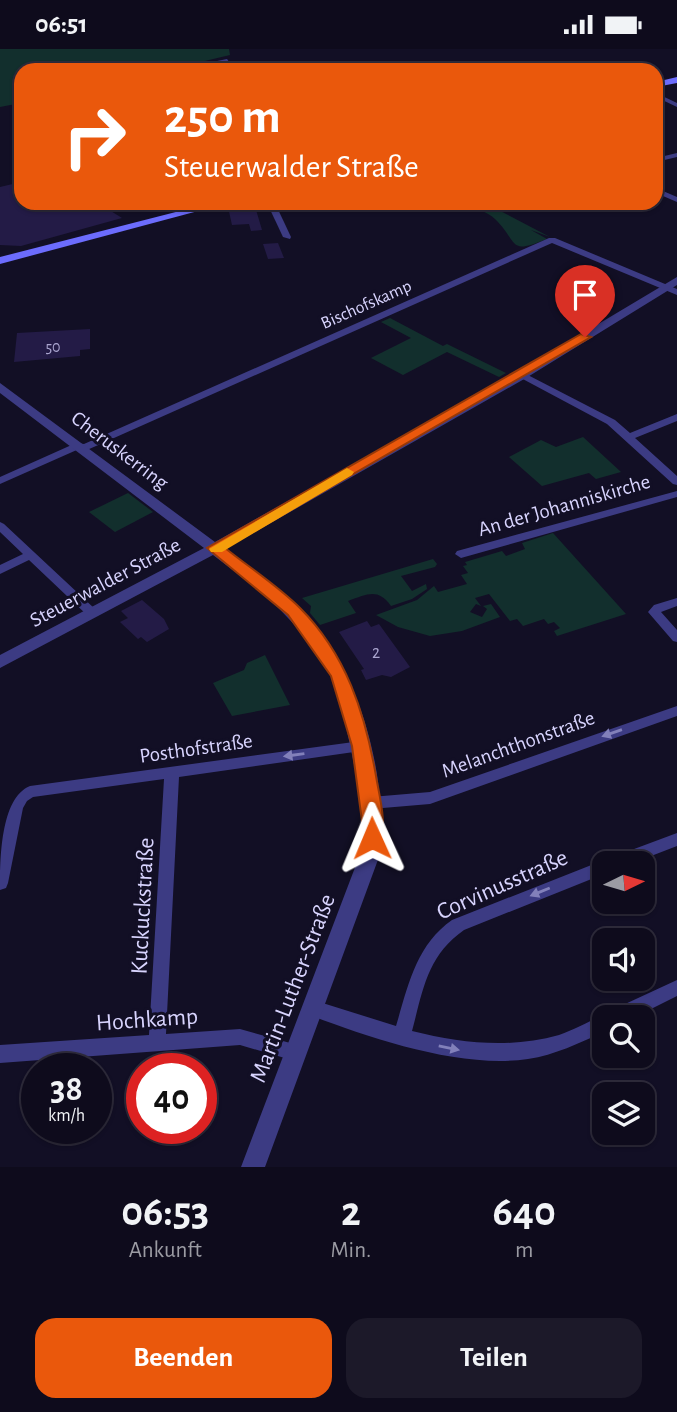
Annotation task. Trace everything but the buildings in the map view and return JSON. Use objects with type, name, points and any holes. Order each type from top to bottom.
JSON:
[{"type":"main road","points":[[0,257],[195,210]]},
{"type":"main road","points":[[0,257],[34,250]]},
{"type":"street","points":[[274,210],[286,237]]},
{"type":"street","name":"Bischofskamp","points":[[0,481],[552,240],[669,284],[677,292]]},
{"type":"street","name":"Steuerwalder Straße","points":[[0,662],[215,548],[522,375],[669,284],[667,280],[677,273]]},
{"type":"street","points":[[522,375],[604,417],[631,437],[677,482]]},
{"type":"street","name":"Cheruskerring","points":[[3,393],[82,447],[215,548]]},
{"type":"street","points":[[631,437],[677,417]]},
{"type":"street","name":"An der Johanniskirche","points":[[461,554],[677,494]]},
{"type":"street","points":[[0,526],[91,613]]},
{"type":"street","name":"Martin-Luther-Straße","points":[[215,548],[279,597],[315,636],[339,675],[349,698],[371,803],[369,857],[253,1167]]},
{"type":"street","points":[[0,570],[31,555]]},
{"type":"street","points":[[677,602],[658,607],[654,612],[677,638]]},
{"type":"street","name":"Melanchthonstraße","points":[[371,803],[430,798],[677,711]]},
{"type":"street","name":"Posthofstraße","points":[[36,790],[361,746]]},
{"type":"street","name":"Kuckuckstraße","points":[[157,1042],[172,772]]},
{"type":"street","points":[[0,883],[19,801],[36,790]]},
{"type":"street","points":[[646,851],[677,839]]},
{"type":"street","name":"Corvinusstraße","points":[[401,1035],[428,953],[439,937],[458,925],[592,872]]},
{"type":"street","points":[[641,1005],[677,988]]},
{"type":"street","points":[[313,1008],[453,1050],[506,1053],[560,1043],[592,1028]]},
{"type":"street","name":"Hochkamp","points":[[0,1054],[240,1037],[296,1052]]},
{"type":"green space","points":[[0,49],[229,49],[230,55],[196,63],[14,63],[14,104],[0,107]]},
{"type":"green space","points":[[481,210],[498,210],[550,237],[531,230],[547,239],[520,246]]},
{"type":"green space","points":[[390,318],[443,346],[447,344],[506,373],[499,377],[447,352],[403,375],[371,358],[411,338],[381,322]]},
{"type":"green space","points":[[583,437],[621,472],[596,479],[589,473],[542,486],[509,457],[541,440],[556,447]]},
{"type":"green space","points":[[128,493],[153,512],[115,532],[89,512]]},
{"type":"green space","points":[[553,533],[626,614],[557,636],[554,631],[560,628],[554,622],[548,624],[544,619],[523,626],[517,619],[510,621],[489,594],[475,598],[481,606],[476,604],[470,612],[482,617],[487,609],[483,606],[491,604],[500,617],[462,631],[430,636],[398,627],[376,615],[417,600],[434,586],[438,592],[467,584],[461,575],[468,573],[463,566],[467,565],[465,562],[502,551],[506,556],[525,549],[522,543]]},
{"type":"green space","points":[[433,559],[437,564],[435,567],[401,576],[412,591],[426,584],[427,589],[412,599],[391,606],[382,597],[367,595],[348,601],[356,613],[320,625],[310,613],[311,606],[302,598]]},
{"type":"green space","points":[[265,655],[290,705],[232,716],[213,683],[244,670],[247,663]]},
{"type":"slow traffic","points":[[216,549],[347,472]]},
{"type":"route","points":[[372,838],[371,803],[361,746],[349,698],[330,658],[294,611],[215,548],[585,337]]}]
